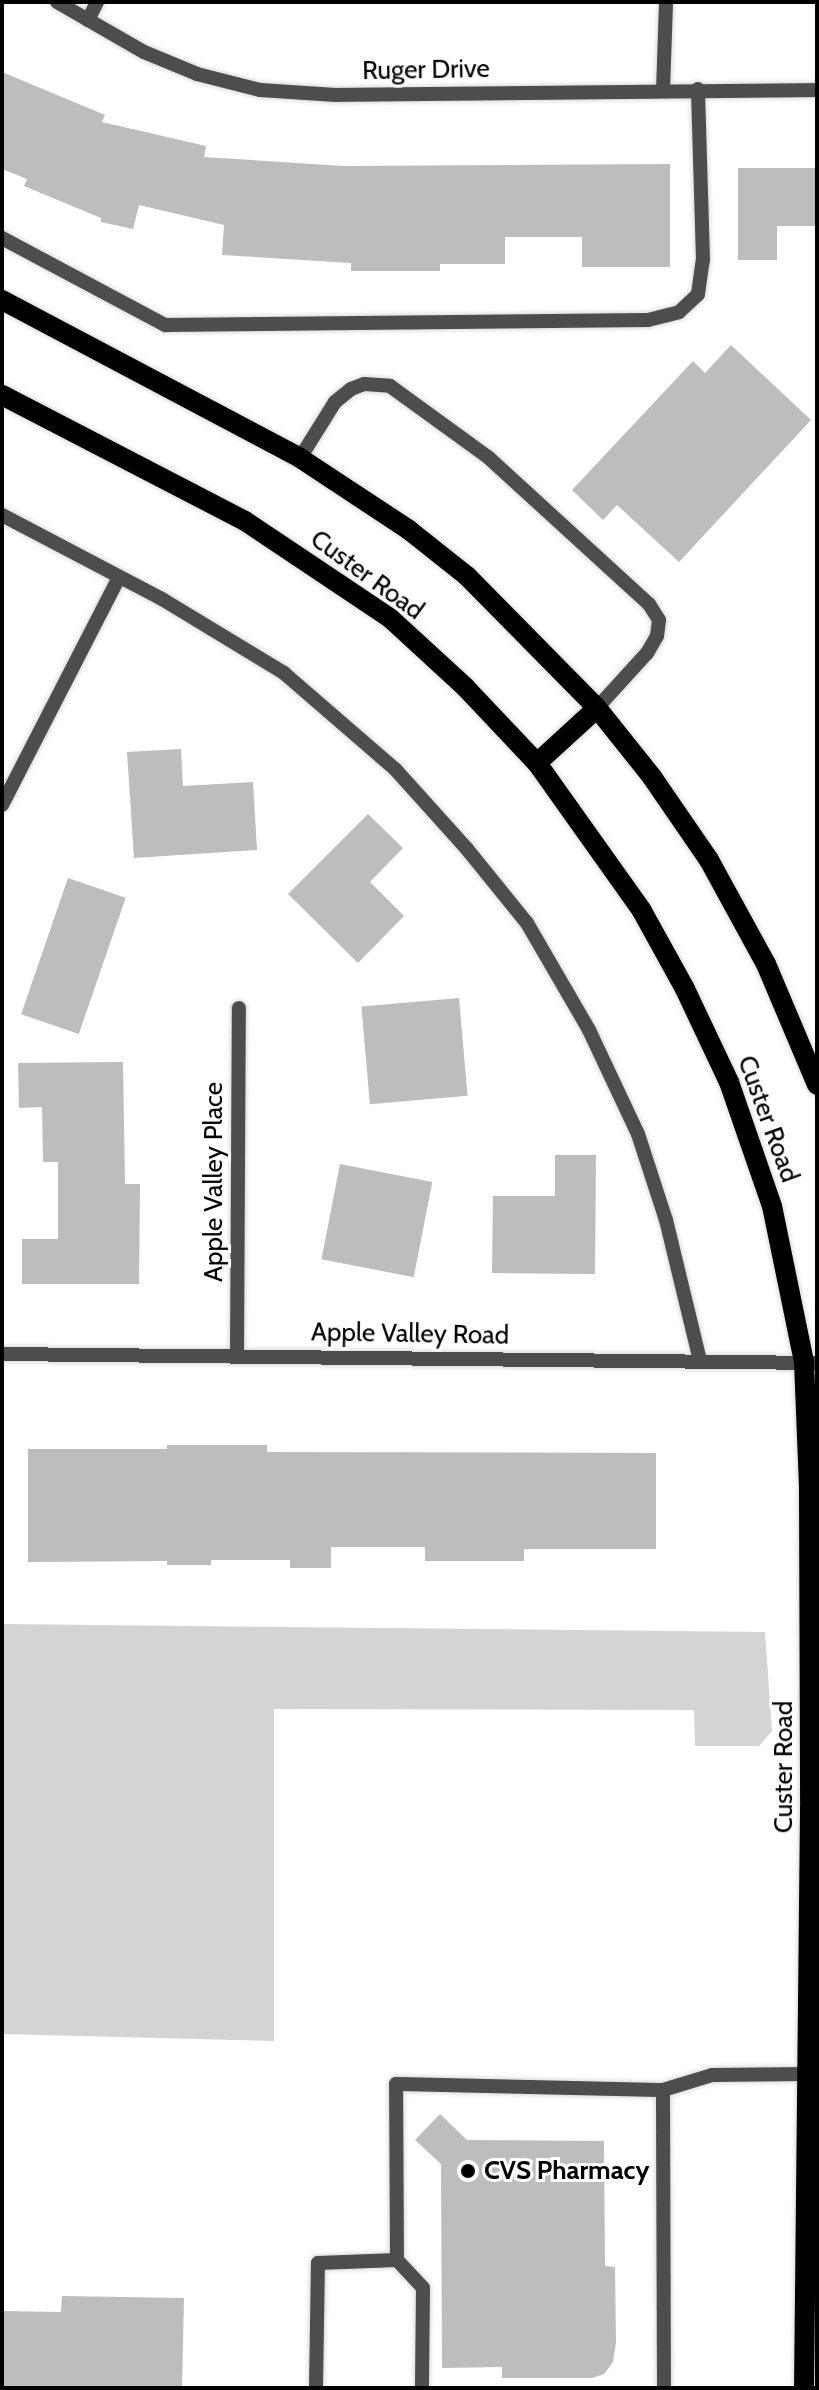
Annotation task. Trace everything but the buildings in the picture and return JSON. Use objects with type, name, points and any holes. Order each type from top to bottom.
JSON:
[{"type":"main road","points":[[2,300],[300,458],[409,530],[467,576],[597,708],[652,777],[709,860],[766,964],[817,1085]]},
{"type":"main road","name":"Custer Road","points":[[2,395],[245,521],[390,618],[466,688],[537,763],[642,911],[685,989],[729,1082],[772,1206],[811,1363],[813,2074],[804,2388]]},
{"type":"main road","points":[[537,763],[597,708]]},
{"type":"street","name":"Ruger Drive","points":[[57,2],[144,52],[197,74],[260,90],[336,95],[817,90]]},
{"type":"street","points":[[88,20],[97,2]]},
{"type":"street","points":[[663,90],[666,2]]},
{"type":"street","points":[[2,238],[165,325],[648,320],[679,312],[698,294],[703,260],[698,89]]},
{"type":"street","points":[[300,458],[335,402],[351,389],[379,384],[390,386],[489,458],[649,604],[659,620],[657,636],[647,653],[597,708]]},
{"type":"street","points":[[2,515],[212,628],[284,673],[395,769],[527,923],[589,1030],[638,1134],[666,1220],[700,1361]]},
{"type":"street","points":[[2,805],[119,577]]},
{"type":"street","name":"Apple Valley Place","points":[[237,1356],[239,1008]]},
{"type":"street","name":"Apple Valley Road","points":[[2,1354],[811,1363]]},
{"type":"street","points":[[422,2388],[423,2288],[397,2260],[396,2084],[663,2090],[712,2075],[813,2074]]},
{"type":"street","points":[[663,2090],[664,2388]]},
{"type":"street","points":[[316,2388],[318,2263],[397,2260]]},
{"type":"shaded area","points":[[2,1624],[765,1632],[772,1731],[759,1746],[695,1746],[694,1710],[274,1709],[274,2041],[2,2034]]},
{"type":"place","name":"CVS Pharmacy","points":[[468,2171]]}]
